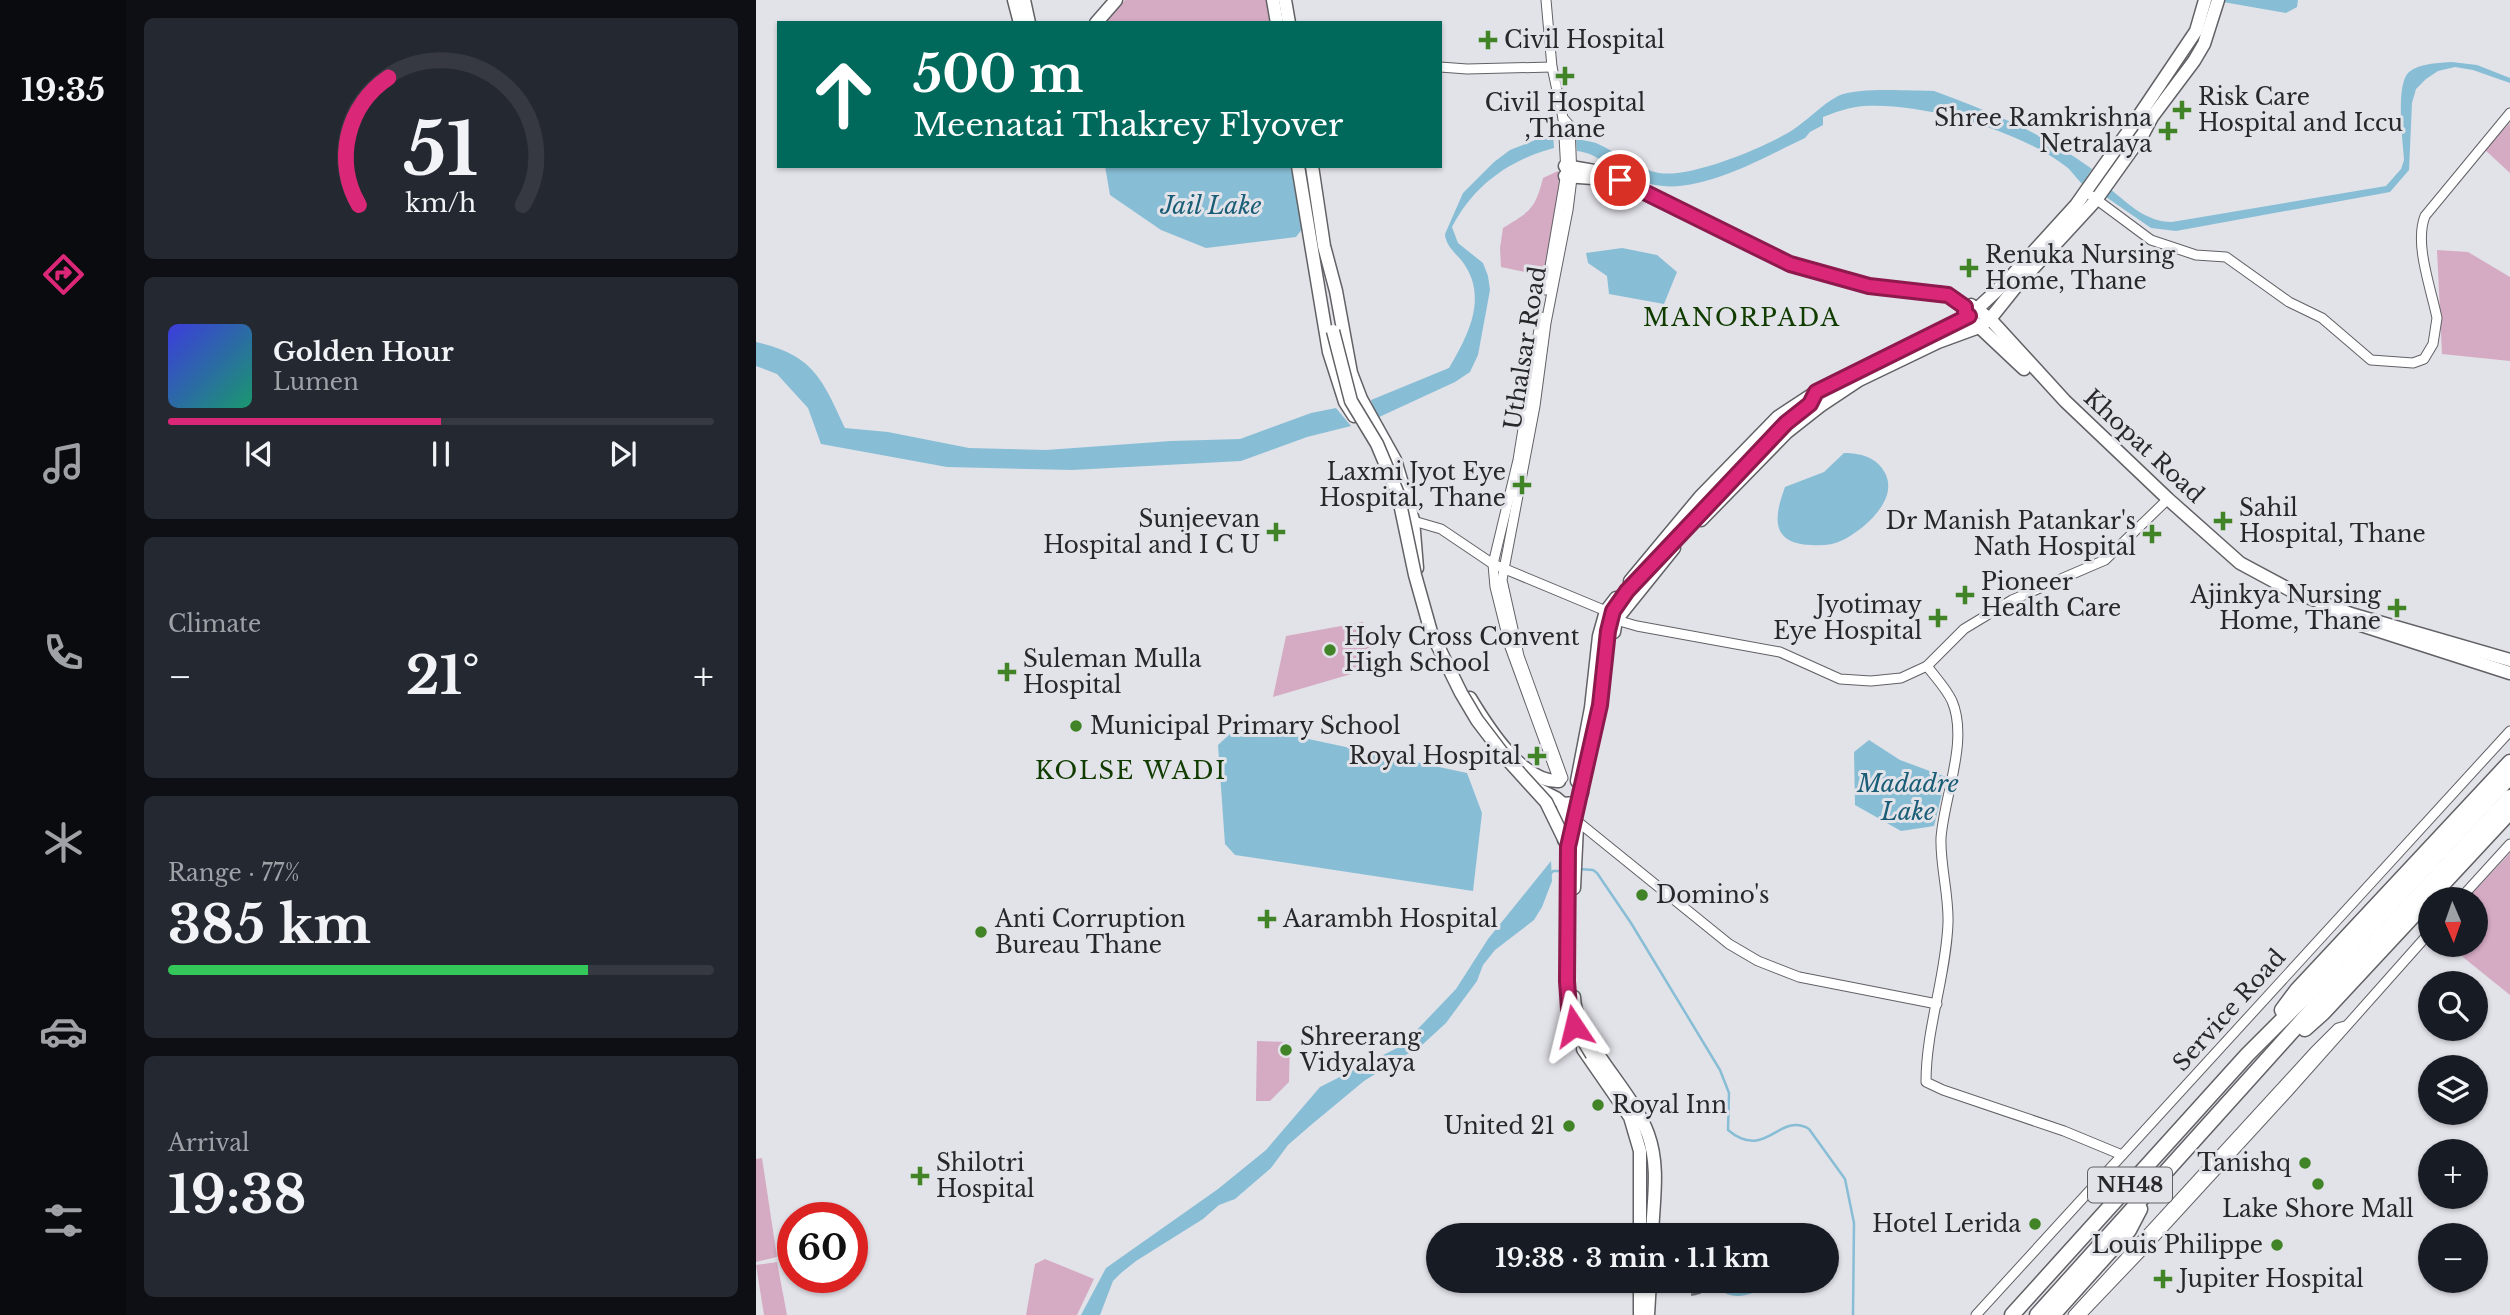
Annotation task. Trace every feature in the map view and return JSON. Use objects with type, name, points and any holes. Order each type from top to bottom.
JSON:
[{"type":"highway","points":[[2248,1055],[2297,990],[2510,762]]},
{"type":"highway","name":"NH48","points":[[2037,1315],[2262,1067],[2310,1001],[2510,778]]},
{"type":"highway","name":"NH48","points":[[2012,1315],[2248,1055],[2310,1001],[2510,797]]},
{"type":"highway","points":[[2262,1067],[2323,1013],[2510,813]]},
{"type":"highway","points":[[2053,1315],[2129,1230],[2153,1187]]},
{"type":"main road","points":[[1014,0],[1019,21]]},
{"type":"main road","points":[[1024,0],[1029,21]]},
{"type":"main road","points":[[1098,21],[1116,0]]},
{"type":"main road","points":[[1273,0],[1277,21]]},
{"type":"main road","points":[[1285,0],[1289,21]]},
{"type":"main road","points":[[1611,616],[1787,432],[1825,402],[1859,380],[1985,323],[2096,200],[2196,31],[2205,0]]},
{"type":"main road","points":[[2138,130],[2189,54],[2211,0]]},
{"type":"main road","points":[[1297,168],[1326,339],[1337,382],[1345,402],[1371,443],[1408,520],[1409,569],[1422,614],[1452,683],[1468,712],[1501,755],[1525,781],[1545,794],[1571,805],[1579,791],[1598,734],[1611,616],[1657,547],[1700,497],[1778,417],[1816,392],[1970,311],[2006,282],[2152,117],[2204,44],[2218,0]]},
{"type":"main road","points":[[1312,168],[1324,246],[1351,373],[1361,399],[1395,460],[1429,615],[1448,661],[1509,752],[1531,774],[1550,782],[1561,780],[1579,791]]},
{"type":"main road","points":[[1568,171],[1611,173],[1620,180],[1790,264],[1869,286],[1948,295],[1970,311]]},
{"type":"main road","points":[[1306,217],[1319,257],[1351,401],[1377,444],[1398,494],[1415,575],[1432,632],[1477,720],[1506,758],[1546,802],[1567,851]]},
{"type":"main road","name":"Khopat Road","points":[[1970,311],[2165,501],[2240,563],[2292,592],[2374,626],[2510,673]]},
{"type":"main road","points":[[1640,1223],[1640,1151],[1630,1117],[1576,1040],[1564,1009],[1562,989],[1567,851],[1600,705],[1608,631],[1613,611],[1627,591],[1786,423],[1810,404],[1816,392]]},
{"type":"main road","points":[[1810,404],[1825,402]]},
{"type":"main road","name":"Khopat Road","points":[[2374,626],[2510,660]]},
{"type":"main road","points":[[1561,780],[1555,789],[1567,851],[1569,1009],[1574,1026],[1642,1134],[1649,1162],[1649,1182],[1655,1197]]},
{"type":"main road","points":[[1579,791],[1573,927],[1574,1008],[1584,1030],[1639,1112],[1648,1134],[1655,1160],[1653,1223]]},
{"type":"main road","points":[[1641,1198],[1649,1182]]},
{"type":"main road","points":[[1640,1293],[1640,1315]]},
{"type":"main road","points":[[1648,1315],[1649,1293]]},
{"type":"street","points":[[1442,67],[1552,67],[1546,0]]},
{"type":"street","name":"Uthalsar Road","points":[[1552,67],[1563,118],[1568,171],[1500,593],[1529,694],[1561,780]]},
{"type":"street","points":[[2085,191],[2151,240],[2196,255],[2226,257],[2290,302],[2322,318],[2371,360],[2413,363],[2424,359],[2430,353],[2437,331],[2437,318],[2421,242],[2421,224],[2510,113]]},
{"type":"street","points":[[1500,593],[1493,564],[1527,433]]},
{"type":"street","points":[[1408,520],[1441,529],[1493,564],[1611,616],[1684,636],[1780,652],[1840,679],[1871,681],[1901,678],[1927,666],[1964,629],[2012,600],[2105,560],[2165,501]]},
{"type":"street","points":[[1927,666],[1951,699],[1958,736],[1941,839],[1948,924],[1937,1004],[1930,1032],[1926,1082],[2064,1131],[2122,1156]]},
{"type":"street","name":"Service Road","points":[[1976,1315],[2510,731]]},
{"type":"street","points":[[1577,821],[1729,944],[1758,961],[1799,977],[1937,1004]]},
{"type":"street","points":[[2471,887],[2510,844]]},
{"type":"street","points":[[2081,1315],[2218,1169],[2418,945]]},
{"type":"street","points":[[2073,1315],[2314,1052],[2338,1028],[2345,1026]]},
{"type":"shaded area","points":[[1125,0],[1266,0],[1270,21],[1108,21]]},
{"type":"shaded area","points":[[2510,123],[2510,173],[2484,149]]},
{"type":"shaded area","points":[[1558,171],[1560,180],[1544,276],[1501,267],[1503,228],[1530,209],[1543,178]]},
{"type":"shaded area","points":[[2437,250],[2468,252],[2510,277],[2510,361],[2442,354]]},
{"type":"shaded area","points":[[1363,622],[1375,667],[1273,697],[1286,636]]},
{"type":"shaded area","points":[[2510,853],[2510,995],[2488,977],[2488,971],[2480,971],[2463,957],[2488,957],[2488,887],[2478,887]]},
{"type":"shaded area","points":[[1257,1041],[1290,1042],[1289,1082],[1270,1101],[1256,1101]]},
{"type":"shaded area","points":[[762,1158],[777,1257],[756,1262],[756,1159]]},
{"type":"shaded area","points":[[1045,1259],[1094,1279],[1077,1315],[1026,1315],[1035,1264]]},
{"type":"shaded area","points":[[777,1262],[777,1293],[783,1293],[787,1315],[764,1315],[756,1265]]},
{"type":"water","points":[[2223,0],[2298,0],[2297,7],[2286,13]]},
{"type":"water","points":[[2452,62],[2477,65],[2510,78],[2510,83],[2473,70],[2455,67],[2438,71],[2426,79],[2416,89],[2412,103],[2409,170],[2390,192],[2176,231],[2151,228],[2106,197],[2110,189],[2146,216],[2172,222],[2386,186],[2401,169],[2404,160],[2401,100],[2405,78],[2409,72],[2419,67]]},
{"type":"water","points":[[1871,90],[1934,91],[2016,124],[2054,144],[2092,169],[2082,184],[2068,168],[2049,155],[1999,131],[1942,114],[1888,106],[1854,107],[1823,117],[1823,125],[1805,138],[1726,174],[1683,186],[1644,182],[1617,172],[1593,156],[1577,151],[1576,139],[1596,143],[1651,171],[1689,171],[1726,160],[1779,138],[1838,96],[1847,93]]},
{"type":"water","points":[[1553,133],[1554,148],[1522,160],[1494,176],[1471,199],[1452,227],[1458,243],[1483,263],[1490,290],[1478,355],[1470,372],[1455,382],[1377,418],[1371,400],[1449,368],[1469,329],[1475,302],[1474,288],[1462,261],[1445,238],[1463,193],[1510,150]]},
{"type":"water","name":"Jail Lake","points":[[1105,168],[1292,168],[1303,228],[1296,237],[1206,248],[1161,230],[1110,195]]},
{"type":"water","points":[[1622,248],[1657,255],[1677,272],[1664,304],[1609,294],[1607,276],[1588,263],[1586,253]]},
{"type":"water","points":[[756,342],[791,354],[813,371],[822,382],[845,428],[888,432],[969,448],[1046,450],[1240,439],[1311,413],[1336,408],[1351,426],[1307,437],[1241,461],[1072,470],[947,467],[821,444],[808,408],[777,374],[756,366]]},
{"type":"water","points":[[1844,453],[1868,457],[1882,468],[1888,483],[1884,503],[1861,529],[1839,542],[1815,545],[1788,539],[1778,526],[1779,508],[1785,487],[1824,472]]},
{"type":"water","points":[[1262,729],[1467,773],[1482,813],[1473,891],[1235,855],[1225,844],[1218,745],[1233,731]]},
{"type":"water","name":"Madadre Lake","points":[[1869,740],[1900,760],[1946,777],[1934,826],[1901,831],[1855,805],[1854,752]]},
{"type":"water","points":[[1551,861],[1552,881],[1534,920],[1495,950],[1483,965],[1477,981],[1446,1023],[1422,1045],[1364,1081],[1311,1125],[1288,1145],[1271,1168],[1235,1199],[1219,1205],[1203,1219],[1121,1273],[1113,1281],[1100,1315],[1081,1315],[1106,1268],[1218,1189],[1266,1150],[1320,1087],[1397,1048],[1413,1034],[1456,989],[1488,939]]},
{"type":"water","points":[[1725,1293],[1752,1293],[1741,1296]]},
{"type":"waterway","points":[[1579,869],[1597,873],[1631,923],[1720,1070],[1729,1093],[1728,1130],[1752,1141],[1789,1126],[1798,1125],[1809,1129],[1845,1179],[1854,1223],[1853,1315]]},
{"type":"waterway","points":[[1550,875],[1553,871],[1562,871]]},
{"type":"railway","points":[[1690,1293],[1699,1293]]},
{"type":"place","name":"Civil Hospital","points":[[1488,40]]},
{"type":"place","name":"Civil Hospital ,Thane","points":[[1565,76]]},
{"type":"place","name":"Risk Care Hospital and Iccu","points":[[2182,110]]},
{"type":"place","name":"Shree Ramkrishna Netralaya","points":[[2168,131]]},
{"type":"place","name":"Renuka Nursing Home, Thane","points":[[1969,268]]},
{"type":"place","name":"Laxmi Jyot Eye Hospital, Thane","points":[[1522,485]]},
{"type":"place","name":"Sahil Hospital, Thane","points":[[2223,521]]},
{"type":"place","name":"Sunjeevan Hospital and I C U","points":[[1276,532]]},
{"type":"place","name":"Dr Manish Patankar's Nath Hospital","points":[[2152,534]]},
{"type":"place","name":"Pioneer Health Care","points":[[1965,595]]},
{"type":"place","name":"Ajinkya Nursing Home, Thane","points":[[2397,608]]},
{"type":"place","name":"Jyotimay Eye Hospital","points":[[1938,618]]},
{"type":"place","name":"Holy Cross Convent High School","points":[[1330,650]]},
{"type":"place","name":"Suleman Mulla Hospital","points":[[1007,672]]},
{"type":"place","name":"Municipal Primary School","points":[[1076,726]]},
{"type":"place","name":"Royal Hospital","points":[[1537,756]]},
{"type":"place","name":"Domino's","points":[[1642,895]]},
{"type":"place","name":"Aarambh Hospital","points":[[1267,919]]},
{"type":"place","name":"Anti Corruption Bureau Thane","points":[[981,932]]},
{"type":"place","name":"Shreerang Vidyalaya","points":[[1286,1050]]},
{"type":"place","name":"Royal Inn","points":[[1598,1105]]},
{"type":"place","name":"United 21","points":[[1569,1126]]},
{"type":"place","name":"Tanishq","points":[[2305,1163]]},
{"type":"place","name":"Shilotri Hospital","points":[[920,1176]]},
{"type":"place","name":"Lake Shore Mall","points":[[2318,1184]]},
{"type":"place","name":"Hotel Lerida","points":[[2035,1224]]},
{"type":"place","name":"Louis Philippe","points":[[2277,1245]]},
{"type":"place","name":"Jupiter Hospital","points":[[2163,1279]]},
{"type":"district","name":"MANORPADA","points":[[1742,318]]},
{"type":"district","name":"KOLSE WADI","points":[[1131,771]]},
{"type":"route","points":[[1574,1026],[1569,1009],[1567,981],[1568,847],[1600,705],[1608,631],[1613,611],[1627,591],[1786,423],[1810,404],[1816,392],[1969,316],[1965,313],[1965,307],[1948,295],[1869,286],[1790,264],[1620,180]]}]
